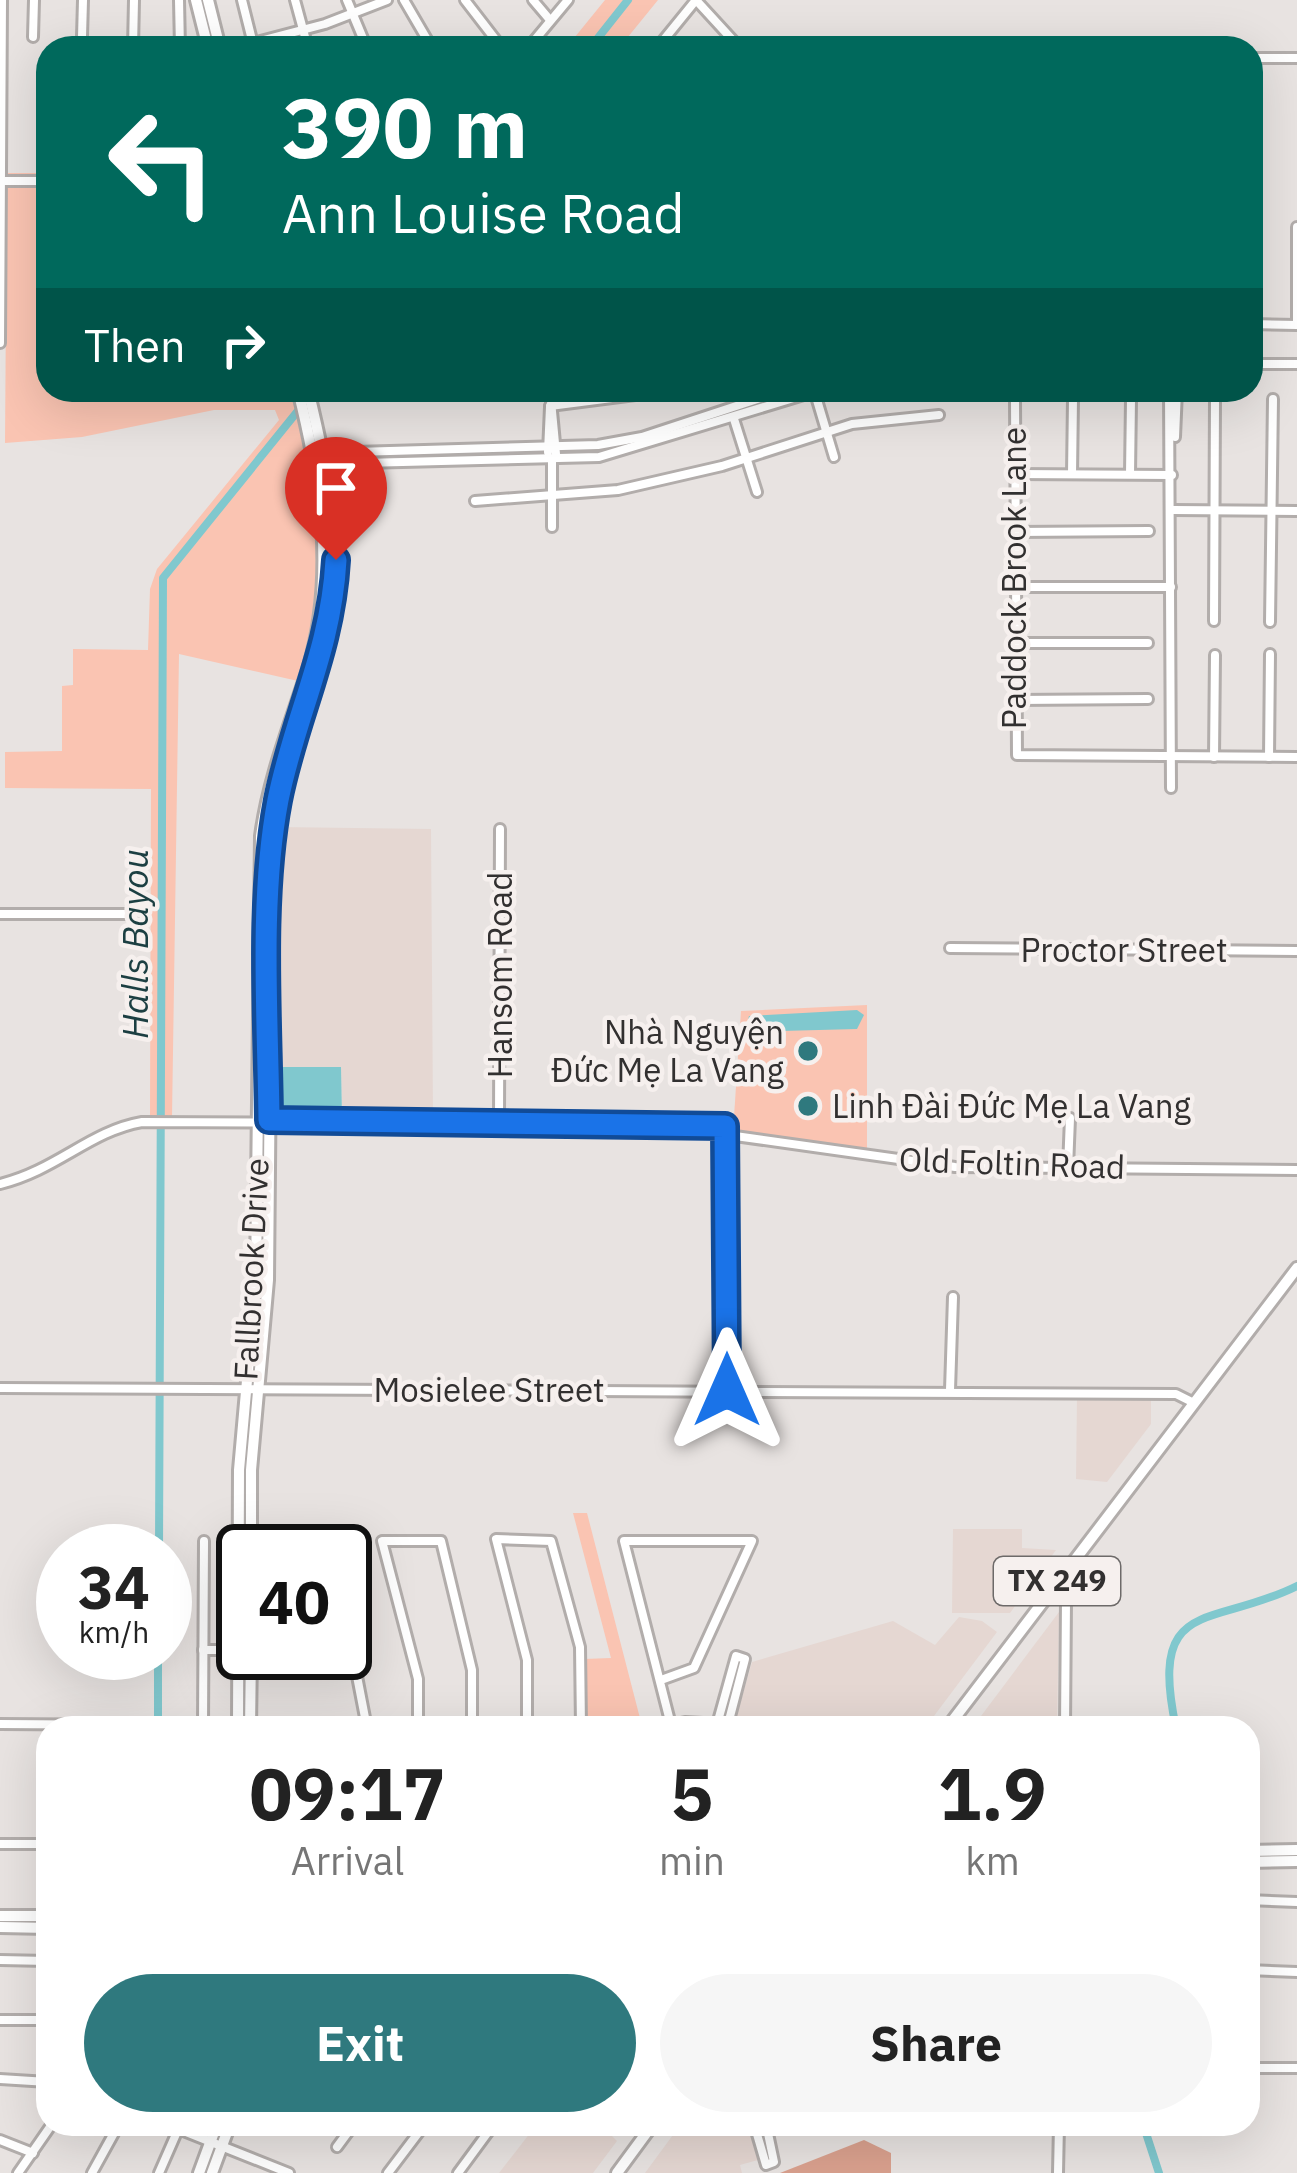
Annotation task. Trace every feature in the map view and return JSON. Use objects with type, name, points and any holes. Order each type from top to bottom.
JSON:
[{"type":"main road","points":[[196,0],[215,36]]},
{"type":"main road","points":[[207,36],[208,0]]},
{"type":"main road","name":"Fallbrook Drive","points":[[240,1524],[239,1470],[268,1280],[263,1120],[267,837],[320,669],[332,612],[335,539],[320,458],[303,402]]},
{"type":"main road","name":"Fallbrook Drive","points":[[309,402],[310,418]]},
{"type":"main road","name":"TX 249","points":[[956,1716],[1297,1268]]},
{"type":"main road","name":"Fallbrook Drive","points":[[251,1524],[252,1390]]},
{"type":"main road","name":"Fallbrook Drive","points":[[239,1716],[242,1680]]},
{"type":"main road","name":"Fallbrook Drive","points":[[246,1680],[249,1716]]},
{"type":"main road","points":[[1260,1850],[1297,1850]]},
{"type":"main road","points":[[1260,1862],[1297,1861]]},
{"type":"main road","points":[[0,1916],[36,1916]]},
{"type":"main road","points":[[0,1927],[36,1928]]},
{"type":"main road","points":[[212,2173],[218,2136]]},
{"type":"main road","points":[[199,2173],[223,2136]]},
{"type":"main road","points":[[617,2173],[644,2136]]},
{"type":"street","points":[[0,343],[2,0]]},
{"type":"street","points":[[33,37],[34,0]]},
{"type":"street","points":[[82,0],[82,36]]},
{"type":"street","points":[[133,36],[134,0]]},
{"type":"street","points":[[179,0],[180,36]]},
{"type":"street","points":[[242,0],[251,36]]},
{"type":"street","points":[[295,0],[303,36]]},
{"type":"street","points":[[347,0],[362,36]]},
{"type":"street","points":[[284,36],[387,0]]},
{"type":"street","points":[[404,0],[425,36]]},
{"type":"street","points":[[465,0],[493,36]]},
{"type":"street","points":[[533,0],[550,20]]},
{"type":"street","points":[[537,36],[568,0]]},
{"type":"street","points":[[667,36],[696,0],[726,36]]},
{"type":"street","points":[[1263,58],[1297,58]]},
{"type":"street","points":[[1,181],[36,181]]},
{"type":"street","points":[[1263,324],[1297,325],[1297,227]]},
{"type":"street","points":[[1263,364],[1297,364]]},
{"type":"street","points":[[1270,622],[1273,399]]},
{"type":"street","points":[[550,402],[552,527]]},
{"type":"street","points":[[550,406],[581,402]]},
{"type":"street","points":[[320,458],[552,449],[642,437],[750,402]]},
{"type":"street","points":[[320,458],[552,461],[623,453],[783,402]]},
{"type":"street","points":[[819,402],[834,457]]},
{"type":"street","name":"Paddock Brook Lane","points":[[1015,402],[1013,700],[1017,755],[1171,758]]},
{"type":"street","points":[[1072,474],[1073,402]]},
{"type":"street","points":[[1130,475],[1131,402]]},
{"type":"street","points":[[1171,788],[1173,402]]},
{"type":"street","points":[[1214,621],[1215,402]]},
{"type":"street","points":[[730,409],[758,492]]},
{"type":"street","points":[[475,501],[618,490],[746,458],[825,430],[879,418],[939,415]]},
{"type":"street","points":[[1016,474],[1172,475]]},
{"type":"street","points":[[1172,511],[1297,511]]},
{"type":"street","points":[[1015,532],[1149,531]]},
{"type":"street","points":[[1015,587],[1171,587]]},
{"type":"street","points":[[1014,643],[1148,643]]},
{"type":"street","points":[[1214,758],[1215,655]]},
{"type":"street","points":[[1269,758],[1270,655]]},
{"type":"street","points":[[1013,700],[1148,699]]},
{"type":"street","points":[[1171,758],[1297,758]]},
{"type":"street","name":"Hansom Road","points":[[499,1122],[500,829]]},
{"type":"street","points":[[0,914],[134,914]]},
{"type":"street","name":"Proctor Street","points":[[950,948],[1297,951]]},
{"type":"street","points":[[1068,1168],[1070,1118]]},
{"type":"street","points":[[0,1184],[51,1168],[110,1131],[146,1122],[499,1122]]},
{"type":"street","name":"Old Foltin Road","points":[[499,1122],[721,1124],[728,1135],[955,1167],[1297,1170]]},
{"type":"street","points":[[727,1390],[728,1135]]},
{"type":"street","points":[[950,1390],[953,1297]]},
{"type":"street","name":"Mosielee Street","points":[[0,1388],[950,1390],[1176,1394],[1192,1402]]},
{"type":"street","points":[[526,1716],[527,1660],[496,1539],[551,1541],[580,1647],[581,1716]]},
{"type":"street","points":[[202,1716],[204,1540]]},
{"type":"street","points":[[418,1716],[418,1679],[382,1541],[441,1541],[472,1670],[472,1716]]},
{"type":"street","points":[[661,1680],[694,1668],[752,1541],[624,1541],[668,1716]]},
{"type":"street","points":[[1054,1585],[1066,1600],[1065,1716]]},
{"type":"street","points":[[203,1650],[216,1650]]},
{"type":"street","points":[[724,1716],[736,1656],[745,1659],[725,1716]]},
{"type":"street","points":[[357,1680],[364,1716]]},
{"type":"street","points":[[0,1724],[36,1724]]},
{"type":"street","points":[[0,1844],[36,1844]]},
{"type":"street","points":[[1260,1900],[1297,1901]]},
{"type":"street","points":[[0,1960],[36,1961]]},
{"type":"street","points":[[1260,1970],[1297,1972]]},
{"type":"street","points":[[0,2020],[36,2020]]},
{"type":"street","points":[[1260,2068],[1297,2068]]},
{"type":"street","points":[[0,2079],[36,2081]]},
{"type":"street","points":[[18,2173],[44,2136]]},
{"type":"street","points":[[92,2173],[112,2136]]},
{"type":"street","points":[[159,2173],[176,2136]]},
{"type":"street","points":[[201,2136],[289,2173]]},
{"type":"street","points":[[337,2147],[345,2136]]},
{"type":"street","points":[[388,2173],[416,2136]]},
{"type":"street","points":[[458,2173],[485,2136]]},
{"type":"street","points":[[759,2136],[770,2164],[767,2136]]},
{"type":"street","points":[[1058,2173],[1059,2136]]},
{"type":"street","points":[[0,2140],[33,2153]]},
{"type":"shaded area","points":[[605,0],[658,0],[629,36],[576,36]]},
{"type":"shaded area","points":[[7,173],[36,173],[36,402],[294,402],[309,464],[317,533],[314,603],[298,681],[179,654],[172,1118],[150,1119],[151,789],[5,788],[5,752],[62,751],[62,686],[73,685],[73,649],[148,650],[150,589],[157,569],[279,420],[275,410],[214,410],[82,437],[5,443]]},
{"type":"shaded area","points":[[278,827],[431,829],[433,1116],[342,1116],[341,1067],[275,1067]]},
{"type":"shaded area","points":[[867,1005],[867,1151],[733,1132],[741,1011]]},
{"type":"shaded area","points":[[1077,1398],[1151,1398],[1151,1424],[1107,1482],[1076,1479]]},
{"type":"shaded area","points":[[573,1513],[587,1513],[639,1716],[584,1716],[584,1659],[611,1658]]},
{"type":"shaded area","points":[[953,1529],[1022,1529],[1022,1548],[1056,1550],[1010,1613],[952,1613]]},
{"type":"shaded area","points":[[1059,1612],[1057,1716],[981,1716]]},
{"type":"shaded area","points":[[959,1617],[982,1621],[997,1632],[934,1716],[736,1716],[752,1662],[893,1621],[935,1645]]},
{"type":"shaded area","points":[[528,2136],[612,2136],[617,2141],[593,2173],[499,2173]]},
{"type":"shaded area","points":[[672,2136],[752,2136],[758,2160],[740,2165],[742,2173],[645,2173]]},
{"type":"shaded area","points":[[864,2140],[891,2153],[891,2173],[780,2173]]},
{"type":"water","points":[[857,1010],[864,1015],[857,1029],[745,1032],[749,1016]]},
{"type":"water","points":[[275,1067],[341,1067],[342,1116],[275,1116]]},
{"type":"waterway","name":"Halls Bayou","points":[[600,36],[628,0]]},
{"type":"waterway","name":"Halls Bayou","points":[[159,1524],[163,578],[301,407]]},
{"type":"waterway","points":[[1174,1716],[1171,1656],[1179,1636],[1194,1623],[1297,1586]]},
{"type":"waterway","name":"Halls Bayou","points":[[158,1680],[158,1716]]},
{"type":"waterway","points":[[1147,2136],[1159,2173]]},
{"type":"place","name":"Nhà Nguyện Đức Mẹ La Vang","points":[[808,1051]]},
{"type":"place","name":"Linh Đài Đức Mẹ La Vang","points":[[808,1106]]},
{"type":"route","points":[[336,560],[327,641],[283,780],[272,838],[269,1120],[725,1126],[727,1390]]}]
